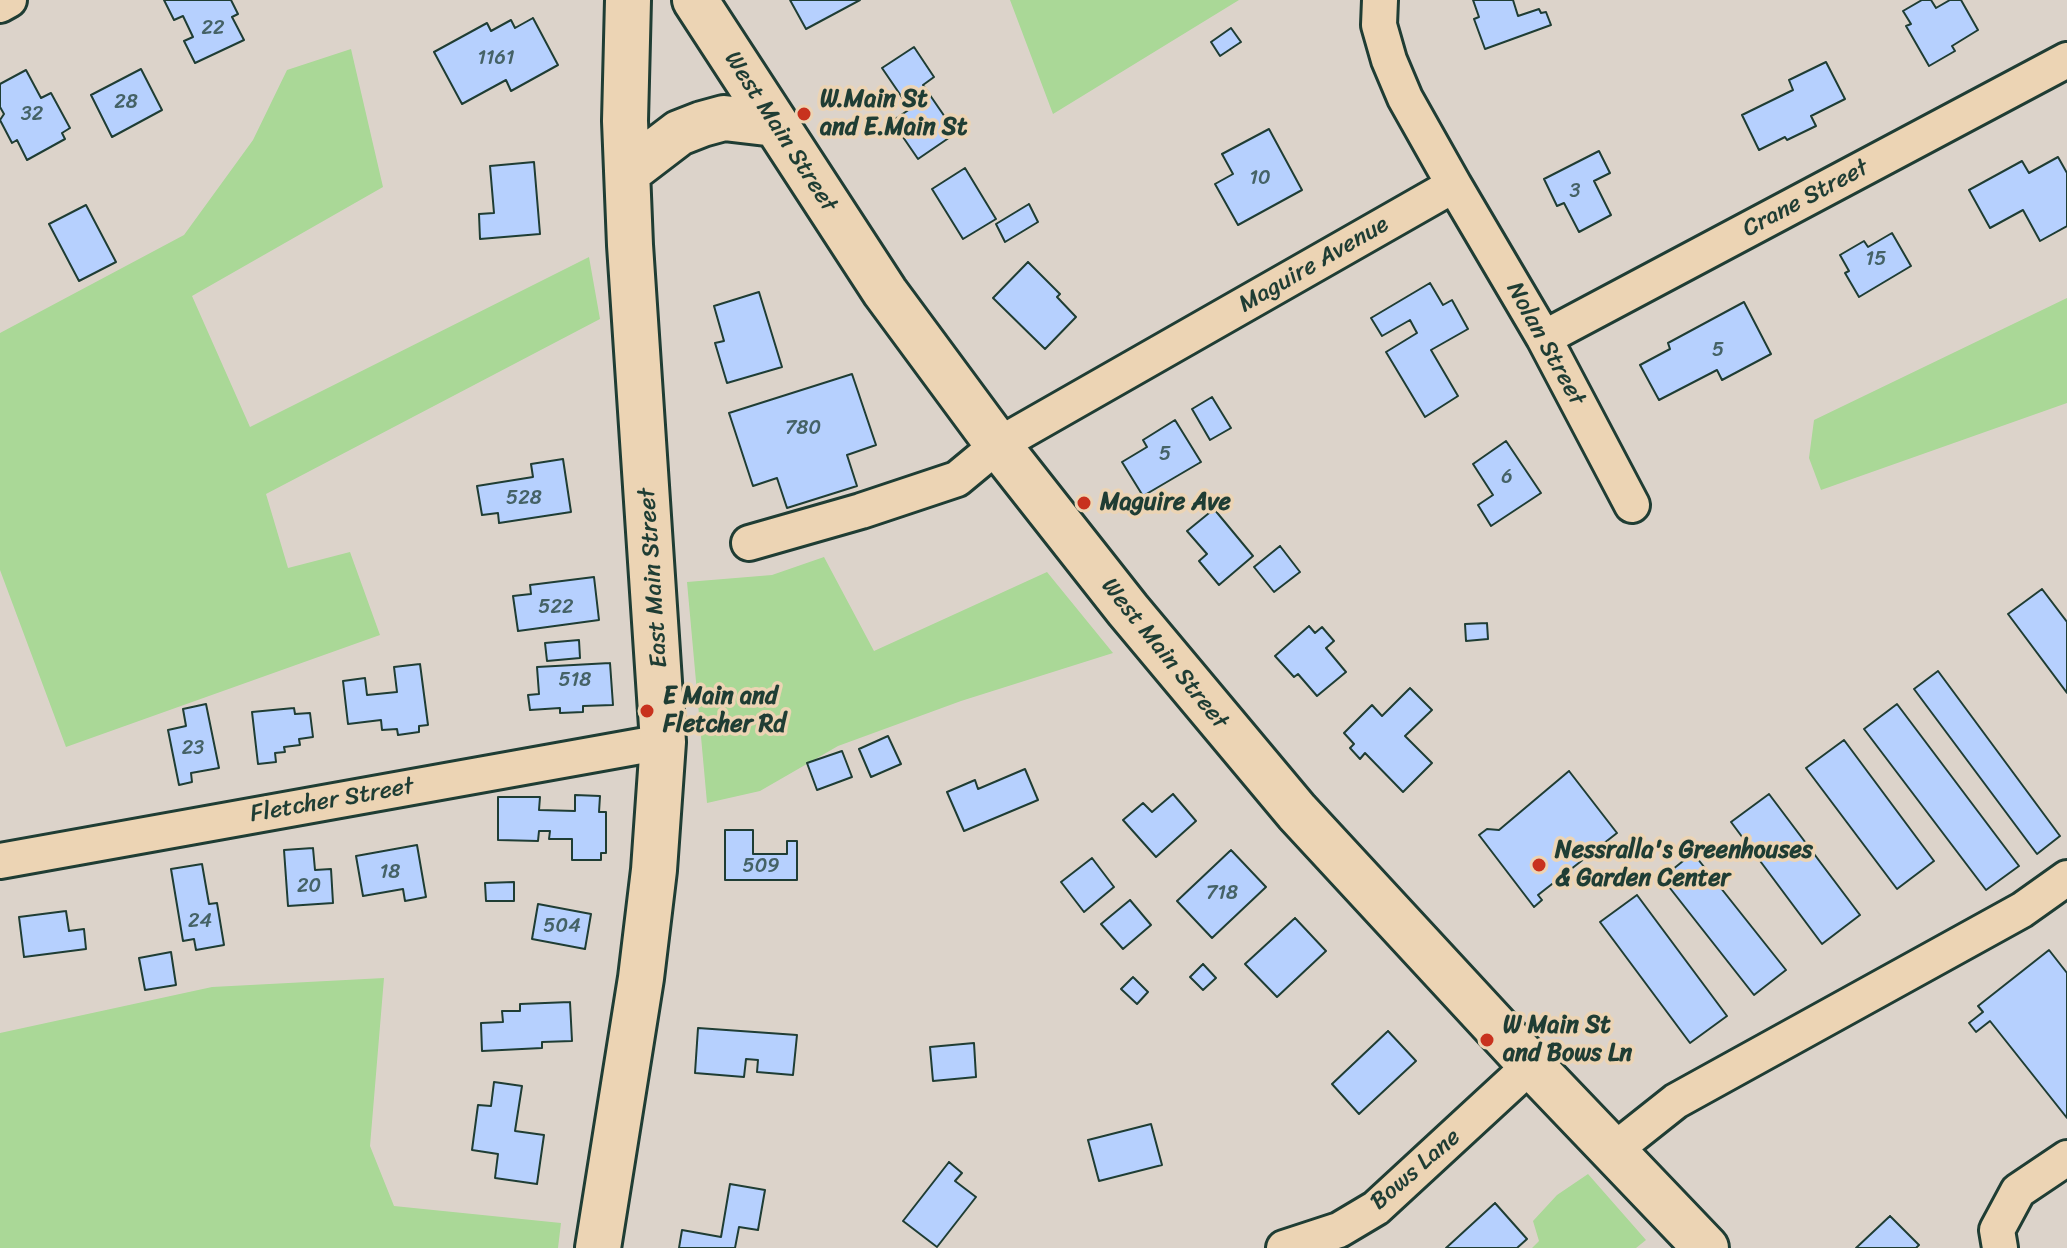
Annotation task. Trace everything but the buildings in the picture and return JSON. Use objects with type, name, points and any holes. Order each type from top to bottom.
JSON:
[{"type":"main road","name":"East Main Street","points":[[598,1248],[641,978],[654,870],[663,742],[625,121],[628,0]]},
{"type":"main road","name":"West Main Street","points":[[695,0],[885,292],[1080,551],[1249,758],[1531,1065],[1706,1248]]},
{"type":"main road","points":[[628,172],[679,133],[702,124],[724,118],[775,124]]},
{"type":"street","points":[[0,5],[9,0]]},
{"type":"street","points":[[1380,0],[1379,25],[1389,60],[1405,98],[1454,185]]},
{"type":"street","name":"Crane Street","points":[[1544,338],[2067,60]]},
{"type":"street","name":"Nolan Street","points":[[1454,185],[1544,338],[1632,505]]},
{"type":"street","name":"Maguire Avenue","points":[[749,543],[957,479],[998,445],[1454,185]]},
{"type":"street","name":"Fletcher Street","points":[[0,861],[663,742]]},
{"type":"street","points":[[1613,1151],[1676,1101],[2022,910],[2067,878]]},
{"type":"street","name":"Bows Lane","points":[[1284,1248],[1339,1230],[1376,1208],[1531,1065]]},
{"type":"street","points":[[2000,1248],[1997,1230],[2018,1191],[2067,1158]]},
{"type":"green space","points":[[1010,0],[1239,0],[1053,114]]},
{"type":"green space","points":[[351,49],[383,187],[192,296],[250,427],[589,257],[600,319],[266,494],[288,568],[350,552],[380,635],[66,747],[0,570],[0,333],[184,235],[253,140],[287,70]]},
{"type":"green space","points":[[2067,298],[2067,403],[1821,490],[1809,458],[1814,420]]},
{"type":"green space","points":[[824,557],[874,651],[1047,572],[1113,653],[961,701],[838,746],[760,791],[707,803],[687,582],[772,575]]},
{"type":"green space","points":[[384,978],[370,1146],[394,1206],[561,1223],[558,1248],[0,1248],[0,1033],[212,987]]},
{"type":"green space","points":[[1588,1174],[1646,1240],[1636,1248],[1532,1248],[1539,1241],[1533,1221],[1557,1195]]},
{"type":"place","name":"W.Main St and E.Main St","points":[[804,114]]},
{"type":"place","name":"Maguire Ave","points":[[1084,503]]},
{"type":"place","name":"E Main and Fletcher Rd","points":[[647,711]]},
{"type":"place","name":"Nessralla's Greenhouses & Garden Center","points":[[1539,865]]},
{"type":"place","name":"W Main St and Bows Ln","points":[[1487,1040]]}]
